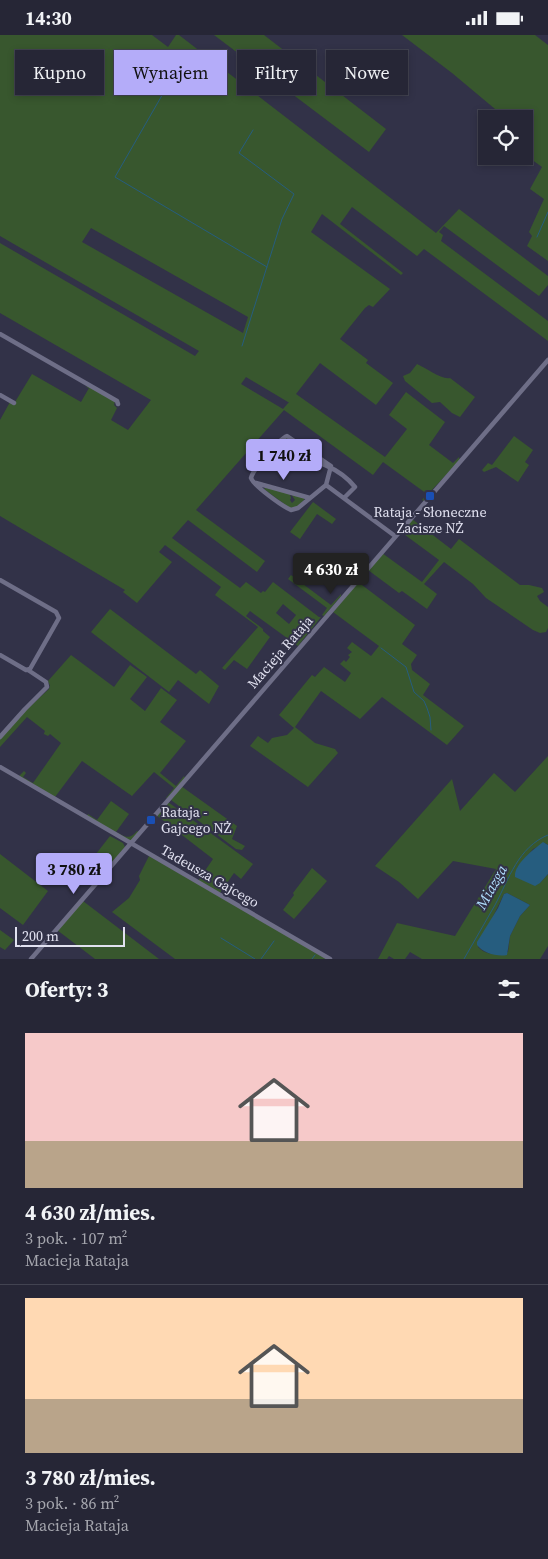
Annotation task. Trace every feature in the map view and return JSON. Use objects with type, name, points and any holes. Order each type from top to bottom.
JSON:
[{"type":"street","points":[[0,334],[116,401],[118,404]]},
{"type":"street","name":"Macieja Rataja","points":[[31,959],[548,360]]},
{"type":"street","points":[[0,395],[14,403]]},
{"type":"street","points":[[331,466],[326,485],[297,508],[290,509],[253,482],[251,477],[252,473],[283,437],[289,436],[331,466],[347,478],[355,487],[344,498]]},
{"type":"street","points":[[273,449],[331,466]]},
{"type":"street","points":[[253,482],[310,498]]},
{"type":"street","points":[[326,485],[395,536]]},
{"type":"street","points":[[0,580],[59,616],[32,667],[28,670]]},
{"type":"street","points":[[0,655],[28,670],[45,681],[48,686],[0,737]]},
{"type":"street","name":"Tadeusza Gajcego","points":[[0,767],[330,959]]},
{"type":"green space","points":[[0,35],[152,35],[168,47],[176,35],[179,35],[198,50],[114,50],[114,95],[227,95],[227,72],[237,80],[237,95],[257,95],[436,233],[459,209],[548,276],[548,285],[539,296],[444,226],[439,232],[443,235],[441,241],[548,321],[548,341],[424,249],[417,256],[352,207],[340,224],[403,273],[401,275],[322,214],[311,232],[390,289],[373,307],[369,305],[365,308],[340,339],[368,360],[366,363],[393,383],[376,405],[320,363],[296,394],[385,457],[407,429],[389,415],[406,392],[445,422],[429,445],[453,463],[459,457],[460,460],[429,493],[424,501],[422,500],[427,494],[383,462],[373,475],[284,410],[196,510],[265,561],[257,572],[188,520],[172,538],[240,588],[246,582],[261,593],[265,592],[273,582],[321,617],[298,646],[250,611],[246,616],[270,637],[247,669],[234,660],[225,670],[222,668],[258,627],[215,595],[221,587],[165,545],[159,552],[172,562],[137,603],[123,592],[125,590],[0,516],[0,420],[10,402],[15,402],[32,374],[81,402],[89,388],[86,387],[88,386],[115,401],[114,405],[117,408],[111,420],[128,430],[151,400],[0,313],[0,243],[195,356],[199,351],[0,236]],"holes":[[[91,228],[248,317],[243,333],[82,242]],[[246,377],[288,402],[289,402],[283,409],[241,384]],[[283,604],[296,615],[289,624],[276,613]]]},
{"type":"green space","points":[[214,35],[264,35],[283,50],[237,50],[237,52]]},
{"type":"green space","points":[[402,35],[535,35],[548,45],[548,261],[527,246],[532,236],[529,232],[544,199],[530,189],[542,167],[533,160],[533,110],[496,110]]},
{"type":"green space","points":[[316,75],[326,83],[326,95],[342,95],[386,129],[369,152],[293,95],[316,95]]},
{"type":"green space","points":[[417,364],[438,376],[450,378],[475,397],[460,417],[452,413],[440,402],[432,403],[405,381],[403,376],[410,373]]},
{"type":"green space","points":[[514,436],[533,450],[525,462],[529,465],[518,482],[496,467],[484,472],[482,470],[488,463],[492,465]]},
{"type":"green space","points":[[287,437],[320,461],[278,449],[278,445]]},
{"type":"green space","points":[[266,487],[290,494],[292,503],[295,500],[291,494],[304,498],[304,500],[297,507],[290,508],[264,489]]},
{"type":"green space","points":[[313,502],[336,519],[332,524],[317,514],[300,539],[290,532]]},
{"type":"green space","points":[[412,519],[451,549],[459,539],[520,585],[542,588],[544,592],[537,596],[548,607],[548,628],[546,632],[540,633],[533,630],[486,598],[473,584],[444,562],[424,584],[437,594],[427,609],[402,591],[399,593],[368,570],[382,553],[422,582],[439,560],[401,532]]},
{"type":"green space","points":[[291,575],[331,605],[341,594],[341,596],[324,616],[322,615],[327,608],[288,579]]},
{"type":"green space","points":[[358,582],[415,625],[402,644],[417,655],[411,664],[412,670],[430,684],[423,695],[464,726],[447,745],[382,697],[360,719],[321,691],[295,727],[315,743],[335,749],[338,753],[308,787],[250,746],[258,736],[268,743],[272,738],[287,735],[294,728],[279,715],[312,675],[315,677],[324,667],[345,682],[351,673],[340,664],[344,660],[346,662],[350,657],[348,655],[352,652],[347,648],[352,642],[371,656],[379,646],[333,612]]},
{"type":"green space","points":[[110,609],[196,674],[200,670],[219,686],[209,704],[178,680],[169,692],[91,632]]},
{"type":"green space","points":[[71,655],[114,687],[130,665],[147,677],[130,699],[145,711],[161,688],[177,700],[160,722],[186,741],[160,773],[176,786],[184,776],[185,778],[167,798],[174,788],[154,772],[132,796],[82,761],[55,797],[19,776],[24,771],[26,773],[23,777],[33,783],[61,743],[50,734],[48,736],[44,734],[43,736],[45,731],[27,717],[0,747],[0,738],[49,689],[48,681]]},
{"type":"green space","points":[[548,756],[548,845],[545,843],[533,849],[517,868],[540,883],[548,874],[548,946],[540,959],[422,959],[410,952],[405,959],[394,959],[389,956],[387,959],[378,959],[397,923],[455,936],[496,869],[453,861],[418,899],[399,882],[375,866],[452,779],[460,811],[494,773],[515,792]],"holes":[[[507,893],[530,905],[520,916],[510,936],[508,952],[488,953],[478,947],[504,894]]]},
{"type":"green space","points":[[181,786],[237,826],[232,839],[245,846],[242,850],[236,849],[171,800]]},
{"type":"green space","points":[[111,801],[129,814],[116,832],[127,837],[132,836],[137,831],[139,832],[132,840],[129,840],[87,816],[88,814],[97,820]]},
{"type":"green space","points":[[168,802],[253,864],[241,879],[234,873],[220,893],[198,881],[213,859],[156,815]]},
{"type":"green space","points":[[110,836],[123,843],[125,847],[106,870],[102,872],[103,874],[99,878],[85,868]]},
{"type":"green space","points":[[0,854],[48,891],[23,925],[0,908]]},
{"type":"green space","points":[[149,856],[328,959],[175,959],[112,912],[129,898],[140,880],[139,876]]},
{"type":"green space","points":[[312,868],[327,881],[294,919],[283,910]]},
{"type":"green space","points":[[83,901],[159,959],[95,959],[57,930]]},
{"type":"green space","points":[[0,930],[14,940],[5,950],[0,947]]},
{"type":"water","points":[[543,842],[548,845],[548,874],[535,886],[515,877],[521,862]]},
{"type":"water","points":[[507,893],[530,905],[520,916],[510,936],[507,955],[495,955],[483,950],[477,945],[477,942],[498,908],[504,894]]},
{"type":"waterway","points":[[162,95],[115,177],[267,267]]},
{"type":"waterway","points":[[242,346],[282,219],[294,194],[239,153],[253,130]]},
{"type":"waterway","points":[[537,237],[548,212]]},
{"type":"waterway","points":[[381,648],[406,667],[414,692],[424,701],[427,708],[431,730]]},
{"type":"waterway","name":"Miazga","points":[[464,959],[522,856],[529,847],[548,835]]},
{"type":"waterway","points":[[221,938],[255,959]]},
{"type":"waterway","points":[[261,959],[274,941]]},
{"type":"waterway","points":[[312,959],[315,955]]},
{"type":"place","name":"Rataja - Słoneczne Zacisze NŻ","points":[[430,496]]},
{"type":"place","name":"Rataja - Gajcego NŻ","points":[[151,820]]}]
